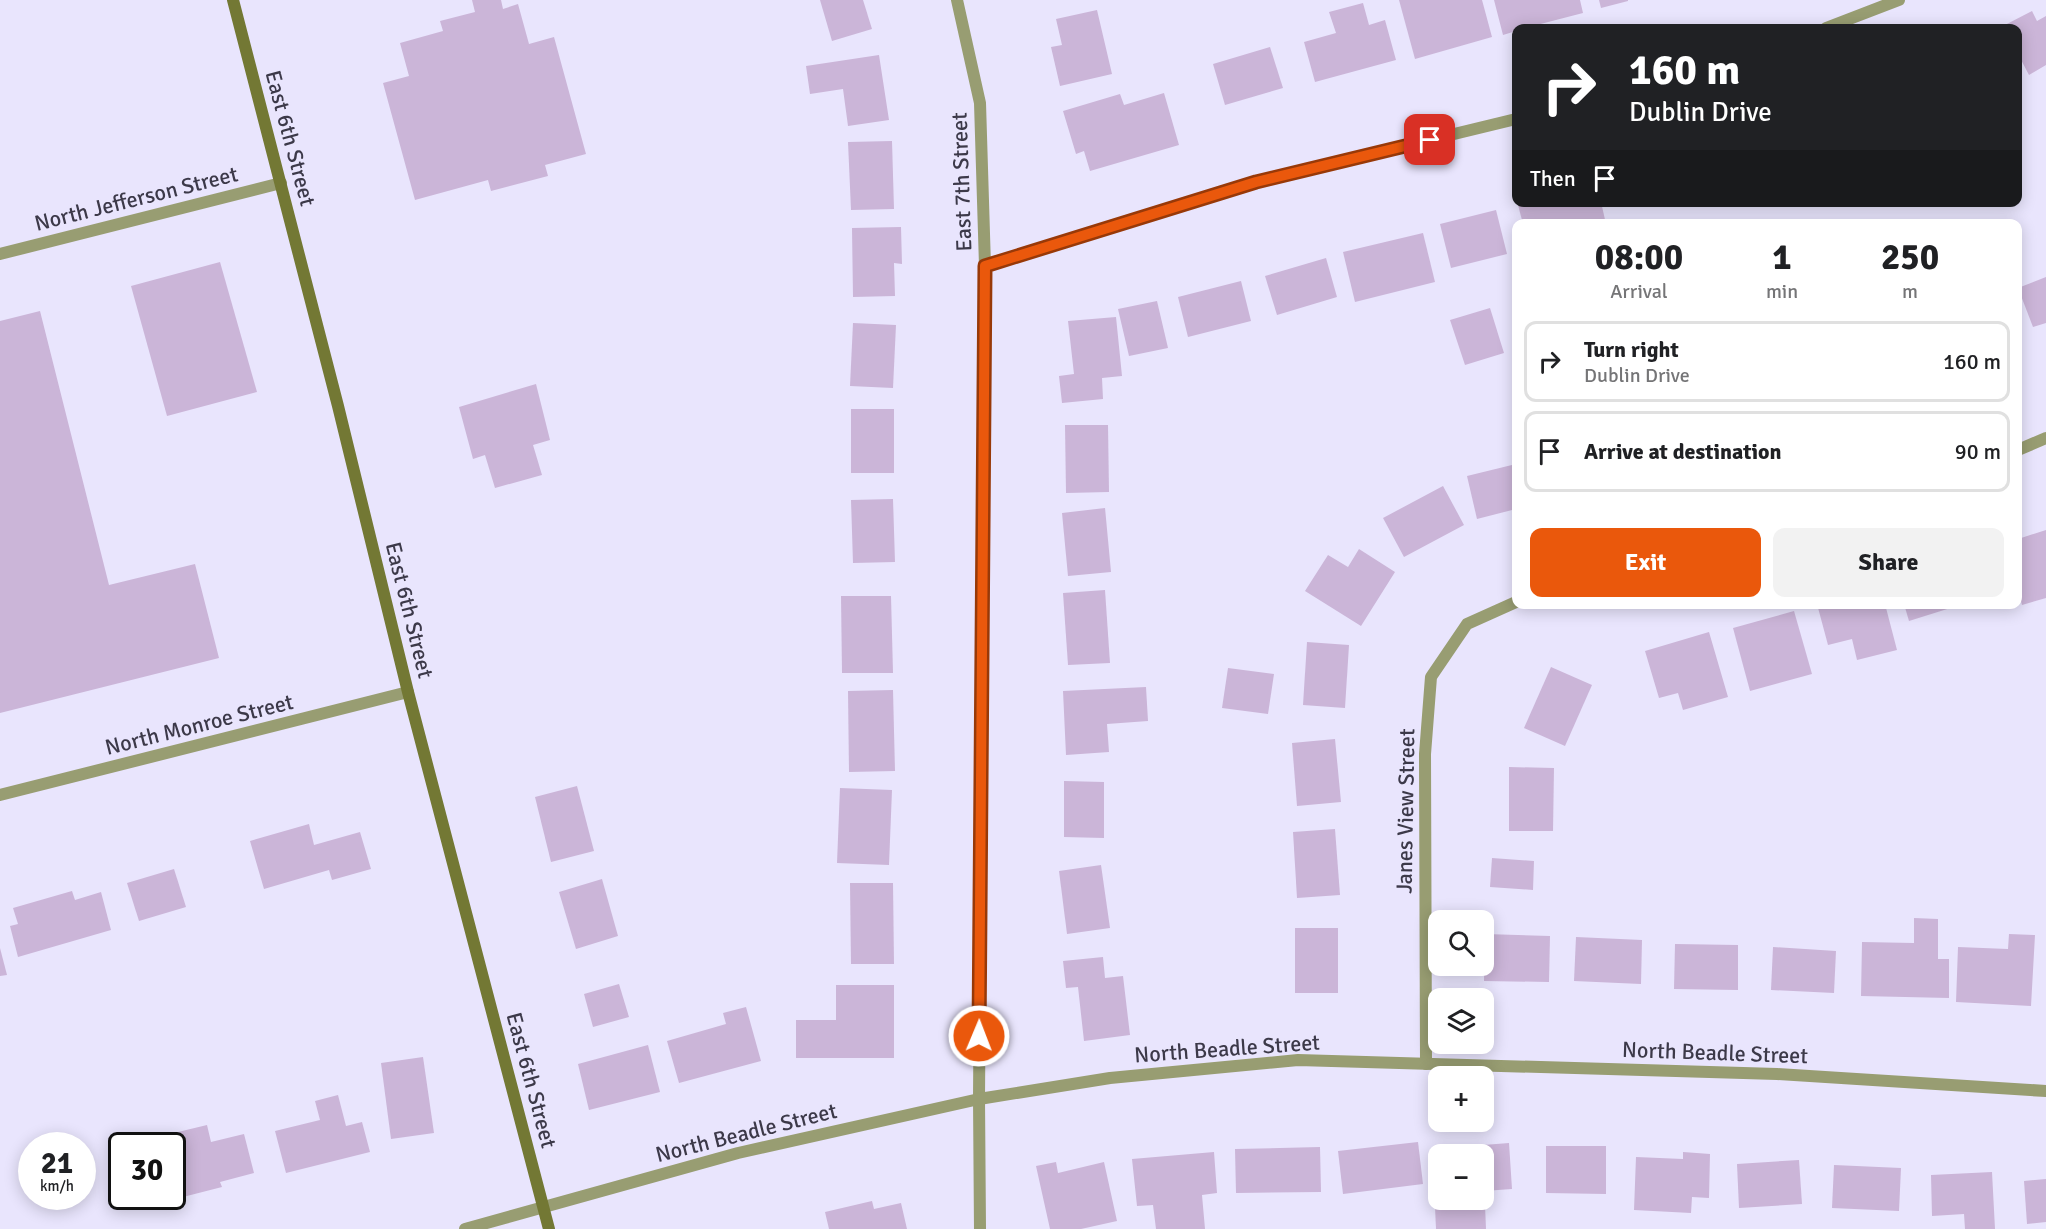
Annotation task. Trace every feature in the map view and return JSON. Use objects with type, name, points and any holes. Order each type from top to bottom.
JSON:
[{"type":"main road","name":"East 6th Street","points":[[233,0],[408,692],[549,1229]]},
{"type":"street","name":"East 7th Street","points":[[957,0],[980,103],[985,266],[980,1229]]},
{"type":"street","points":[[1836,24],[1899,0]]},
{"type":"street","points":[[985,266],[1256,182],[1512,119]]},
{"type":"street","name":"North Jefferson Street","points":[[0,254],[281,183]]},
{"type":"street","points":[[2022,448],[2046,438]]},
{"type":"street","name":"Janes View Street","points":[[1426,1064],[1425,754],[1431,677],[1467,624],[1512,604]]},
{"type":"street","name":"North Monroe Street","points":[[0,795],[408,692]]},
{"type":"street","name":"North Beadle Street","points":[[465,1229],[738,1153],[979,1099],[1110,1078],[1298,1060],[1777,1074],[2046,1091]]},
{"type":"building","points":[[472,0],[501,0],[503,9],[518,4],[529,44],[554,37],[586,154],[545,165],[548,176],[491,191],[488,180],[415,200],[383,83],[409,76],[400,43],[443,31],[440,21],[475,12]]},
{"type":"building","points":[[820,0],[863,0],[872,29],[832,41]]},
{"type":"building","points":[[1399,0],[1482,0],[1492,37],[1415,59]]},
{"type":"building","points":[[1494,0],[1580,0],[1583,13],[1540,24],[1512,24],[1512,32],[1503,35]]},
{"type":"building","points":[[1599,0],[1628,0],[1628,1],[1601,8]]},
{"type":"building","points":[[1363,3],[1369,25],[1385,20],[1396,60],[1315,82],[1304,42],[1336,33],[1329,12]]},
{"type":"building","points":[[1097,10],[1112,74],[1060,86],[1051,47],[1062,45],[1056,19]]},
{"type":"building","points":[[2032,11],[2037,21],[2046,16],[2046,65],[2029,75],[2022,62],[2022,24],[2007,24]]},
{"type":"building","points":[[1270,47],[1283,88],[1225,105],[1213,64]]},
{"type":"building","points":[[879,55],[889,120],[848,126],[843,89],[810,94],[806,66]]},
{"type":"building","points":[[1164,93],[1179,145],[1090,171],[1084,151],[1076,154],[1063,111],[1120,94],[1124,105]]},
{"type":"building","points":[[892,141],[894,209],[851,210],[848,142]]},
{"type":"building","points":[[1519,207],[1602,207],[1605,219],[1522,219]]},
{"type":"building","points":[[1496,210],[1507,254],[1451,268],[1440,224]]},
{"type":"building","points":[[901,227],[902,264],[894,263],[895,296],[853,297],[852,228]]},
{"type":"building","points":[[1423,233],[1435,282],[1355,302],[1343,252]]},
{"type":"building","points":[[1326,258],[1337,297],[1277,315],[1265,276]]},
{"type":"building","points":[[220,262],[257,392],[167,416],[131,286]]},
{"type":"building","points":[[2046,277],[2046,323],[2033,327],[2022,298],[2022,286]]},
{"type":"building","points":[[1241,281],[1251,321],[1188,337],[1178,297]]},
{"type":"building","points":[[1157,301],[1168,348],[1129,356],[1118,309]]},
{"type":"building","points":[[1490,308],[1504,353],[1465,365],[1450,320]]},
{"type":"building","points":[[40,311],[109,585],[195,564],[219,658],[0,713],[0,321]]},
{"type":"building","points":[[1116,317],[1122,376],[1102,378],[1103,399],[1062,403],[1059,376],[1074,374],[1068,321]]},
{"type":"building","points":[[853,323],[896,325],[893,388],[850,386]]},
{"type":"building","points":[[536,384],[550,440],[533,445],[542,475],[495,488],[485,455],[473,459],[459,407]]},
{"type":"building","points":[[851,409],[894,409],[894,473],[851,473]]},
{"type":"building","points":[[1065,425],[1108,425],[1109,492],[1066,493]]},
{"type":"building","points":[[1512,465],[1512,510],[1477,519],[1467,476]]},
{"type":"building","points":[[1443,486],[1464,525],[1404,557],[1383,518]]},
{"type":"building","points":[[893,499],[895,562],[853,563],[851,500]]},
{"type":"building","points":[[1105,508],[1111,572],[1068,576],[1062,513]]},
{"type":"building","points":[[2046,530],[2046,598],[2022,605],[2022,538]]},
{"type":"building","points":[[1359,549],[1395,572],[1361,626],[1305,591],[1328,555],[1348,567]]},
{"type":"building","points":[[1105,590],[1110,663],[1068,665],[1063,593]]},
{"type":"building","points":[[841,596],[891,596],[893,673],[842,673]]},
{"type":"building","points":[[1818,609],[1886,609],[1897,650],[1857,660],[1852,639],[1828,645]]},
{"type":"building","points":[[1905,609],[1947,609],[1909,621]]},
{"type":"building","points":[[1794,611],[1812,674],[1750,691],[1733,628]]},
{"type":"building","points":[[1709,632],[1728,697],[1683,710],[1678,693],[1659,698],[1645,651]]},
{"type":"building","points":[[1307,642],[1349,645],[1345,708],[1303,705]]},
{"type":"building","points":[[1551,667],[1592,685],[1565,746],[1524,728]]},
{"type":"building","points":[[1228,668],[1274,674],[1268,714],[1222,708]]},
{"type":"building","points":[[1146,687],[1148,721],[1107,724],[1109,752],[1066,755],[1063,691]]},
{"type":"building","points":[[893,690],[895,771],[849,772],[848,691]]},
{"type":"building","points":[[1335,739],[1341,802],[1297,806],[1292,743]]},
{"type":"building","points":[[1509,767],[1554,768],[1553,831],[1509,831]]},
{"type":"building","points":[[1064,781],[1104,782],[1104,838],[1064,837]]},
{"type":"building","points":[[577,786],[594,851],[551,862],[535,797]]},
{"type":"building","points":[[840,788],[892,790],[889,865],[837,863]]},
{"type":"building","points":[[309,824],[314,845],[360,832],[371,869],[332,880],[329,870],[264,889],[250,841]]},
{"type":"building","points":[[1335,829],[1340,895],[1297,898],[1293,832]]},
{"type":"building","points":[[1492,858],[1534,861],[1533,890],[1490,887]]},
{"type":"building","points":[[1101,865],[1110,928],[1067,934],[1059,871]]},
{"type":"building","points":[[174,869],[186,907],[139,921],[127,883]]},
{"type":"building","points":[[602,879],[618,936],[576,949],[559,892]]},
{"type":"building","points":[[850,883],[893,883],[894,964],[851,964]]},
{"type":"building","points":[[72,891],[75,900],[101,892],[111,930],[18,957],[10,926],[18,924],[13,908]]},
{"type":"building","points":[[1914,918],[1938,919],[1938,959],[1949,959],[1949,998],[1861,996],[1862,942],[1914,943]]},
{"type":"building","points":[[1295,928],[1338,928],[1338,993],[1295,993]]},
{"type":"building","points":[[1494,934],[1550,936],[1549,982],[1484,981],[1484,976],[1494,976]]},
{"type":"building","points":[[2009,934],[2035,935],[2031,1006],[1956,1002],[1958,947],[2008,949]]},
{"type":"building","points":[[1576,937],[1642,940],[1641,984],[1574,981]]},
{"type":"building","points":[[1675,944],[1738,945],[1738,990],[1674,989]]},
{"type":"building","points":[[1773,947],[1836,951],[1834,993],[1771,990]]},
{"type":"building","points":[[0,948],[7,975],[0,976]]},
{"type":"building","points":[[1103,957],[1105,978],[1123,976],[1130,1035],[1084,1041],[1078,987],[1066,988],[1063,961]]},
{"type":"building","points":[[619,984],[629,1017],[593,1027],[584,994]]},
{"type":"building","points":[[836,985],[894,985],[894,1058],[796,1058],[796,1020],[836,1020]]},
{"type":"building","points":[[746,1007],[761,1061],[679,1083],[667,1041],[726,1024],[723,1013]]},
{"type":"building","points":[[648,1045],[660,1092],[589,1110],[578,1064]]},
{"type":"building","points":[[423,1057],[434,1133],[391,1139],[381,1063]]},
{"type":"building","points":[[338,1095],[346,1126],[362,1122],[370,1152],[286,1173],[275,1131],[320,1120],[315,1101]]},
{"type":"building","points":[[207,1125],[211,1142],[244,1134],[254,1173],[220,1182],[222,1187],[186,1196],[186,1132],[178,1132]]},
{"type":"building","points":[[1418,1142],[1423,1184],[1343,1194],[1338,1151]]},
{"type":"building","points":[[1509,1143],[1512,1189],[1494,1190],[1494,1144]]},
{"type":"building","points":[[1546,1146],[1606,1146],[1606,1194],[1546,1193]]},
{"type":"building","points":[[1320,1147],[1321,1192],[1236,1193],[1235,1149]]},
{"type":"building","points":[[1214,1152],[1217,1193],[1202,1195],[1205,1229],[1156,1229],[1153,1205],[1137,1206],[1132,1159]]},
{"type":"building","points":[[1683,1152],[1710,1154],[1709,1198],[1692,1197],[1691,1213],[1634,1210],[1636,1157],[1683,1159]]},
{"type":"building","points":[[1799,1160],[1802,1204],[1739,1208],[1737,1164]]},
{"type":"building","points":[[1056,1162],[1058,1173],[1104,1162],[1117,1221],[1081,1229],[1050,1229],[1036,1166]]},
{"type":"building","points":[[1834,1165],[1901,1168],[1899,1211],[1832,1208]]},
{"type":"building","points":[[1992,1172],[1995,1229],[1965,1229],[1964,1214],[1932,1216],[1931,1175]]},
{"type":"building","points":[[2046,1179],[2046,1222],[2027,1224],[2024,1181]]},
{"type":"building","points":[[872,1201],[874,1209],[901,1203],[907,1229],[829,1229],[825,1212]]},
{"type":"building","points":[[1435,1210],[1485,1210],[1486,1229],[1436,1229]]},
{"type":"route","points":[[979,1036],[985,266],[1256,182],[1430,140]]}]
